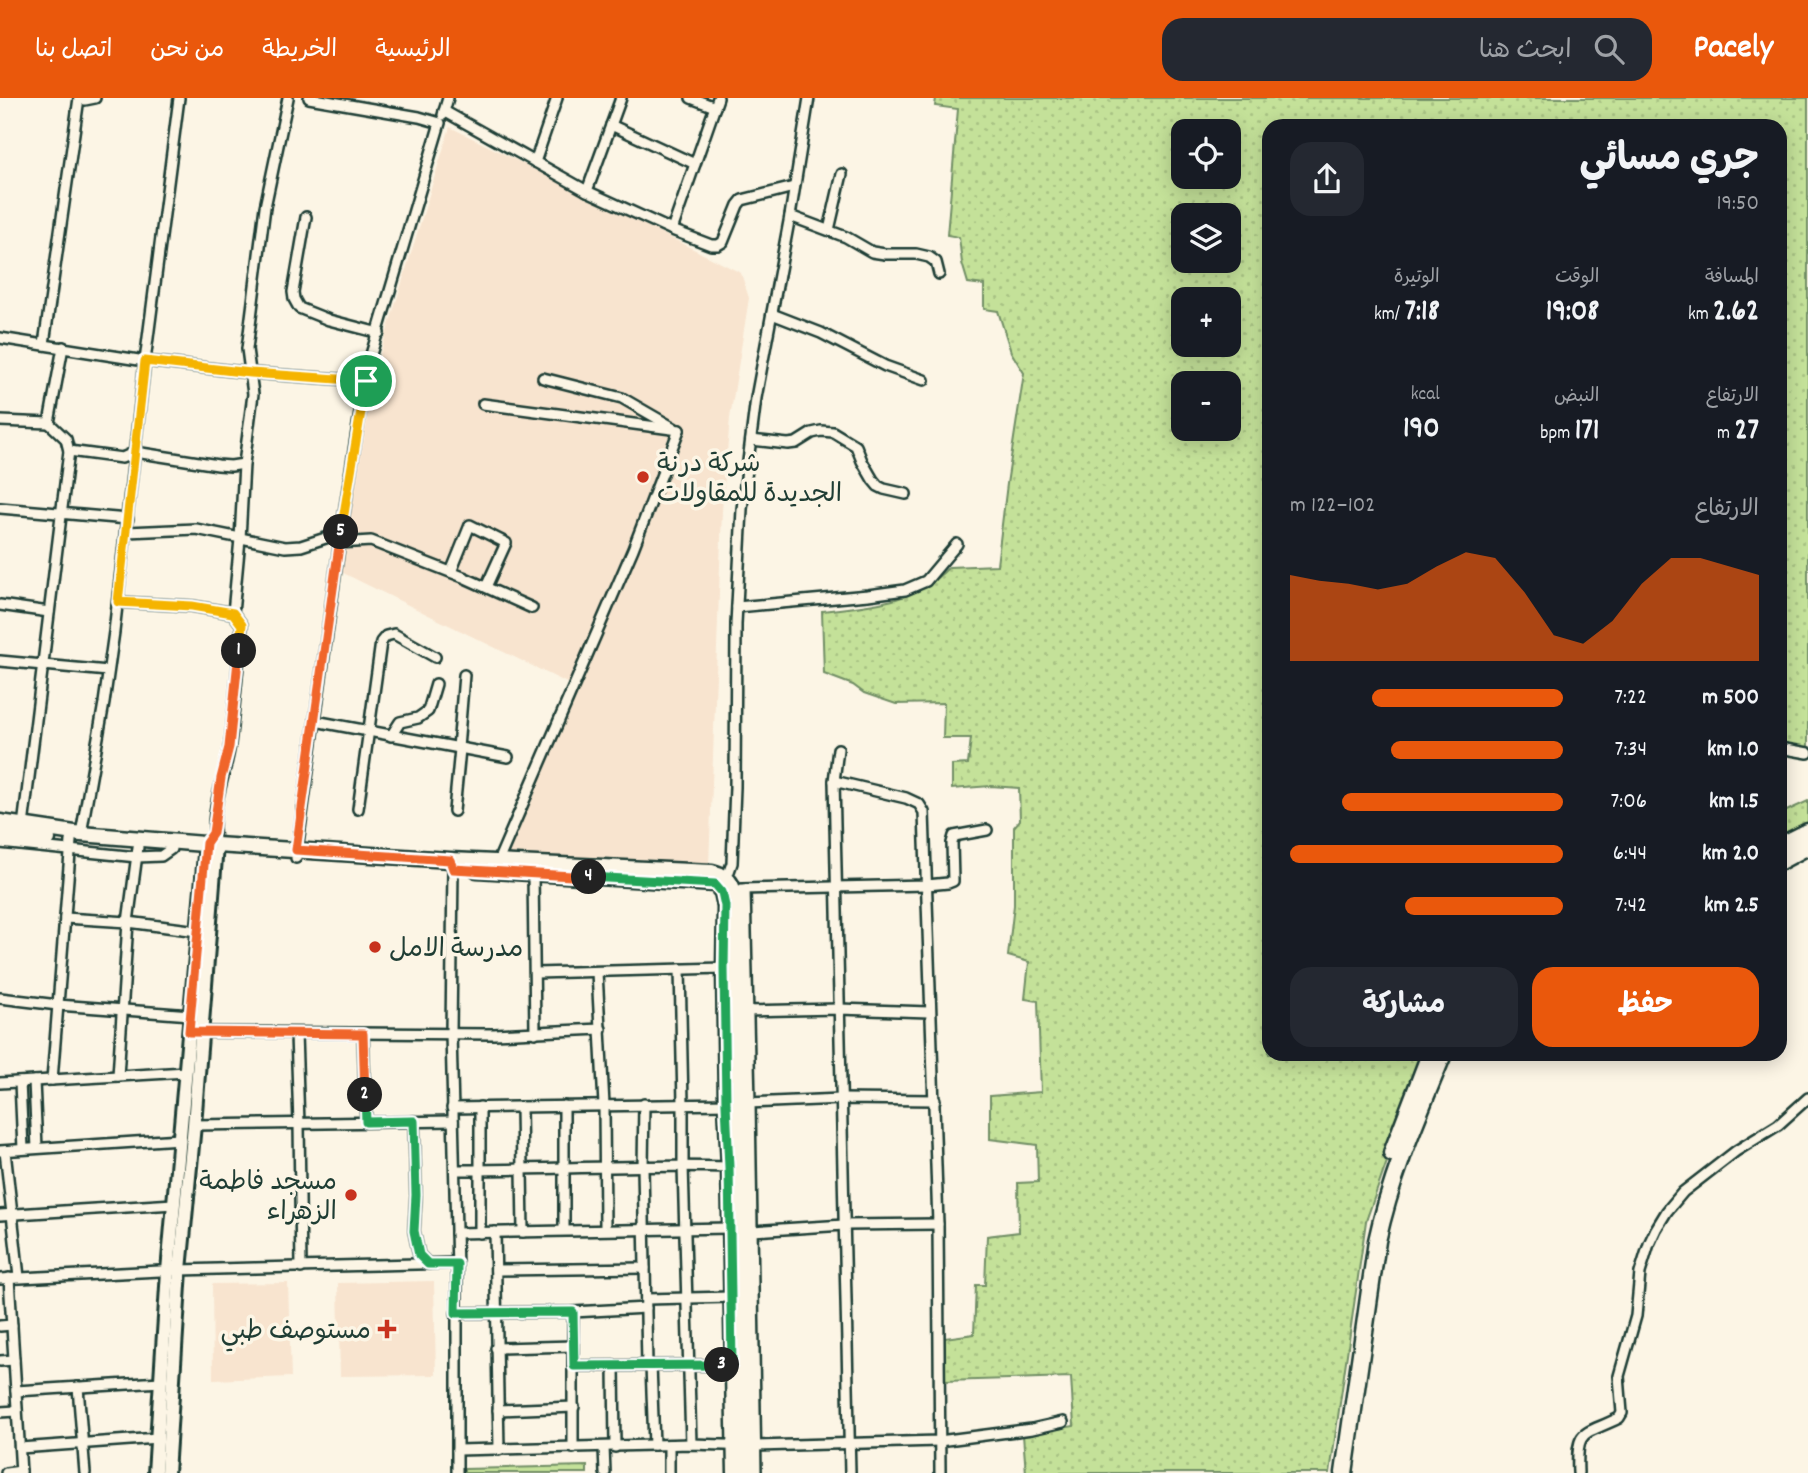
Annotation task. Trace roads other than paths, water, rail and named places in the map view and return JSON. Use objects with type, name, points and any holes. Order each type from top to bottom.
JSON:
[{"type":"highway","points":[[1787,842],[1808,832]]},
{"type":"highway","points":[[1787,856],[1808,846]]},
{"type":"highway","points":[[1333,1473],[1374,1204],[1427,1061]]},
{"type":"highway","points":[[1344,1473],[1384,1207],[1440,1061]]},
{"type":"main road","points":[[0,822],[23,826],[74,842],[211,845],[451,865],[722,874],[730,887],[736,908],[742,1011],[738,1103],[746,1473]]},
{"type":"main road","points":[[0,834],[138,852],[211,845]]},
{"type":"main road","points":[[167,1473],[174,1204],[186,1072],[195,1032],[191,1015],[198,931],[211,845]]},
{"type":"main road","points":[[155,1473],[161,1382],[194,1125],[195,1032],[211,845]]},
{"type":"main road","points":[[496,866],[533,873],[730,887]]},
{"type":"main road","points":[[730,887],[725,906],[724,968],[738,1103],[729,1167],[732,1365],[745,1446],[735,1473]]},
{"type":"street","points":[[44,344],[79,98],[95,98]]},
{"type":"street","points":[[52,1080],[74,842],[104,703],[179,98]]},
{"type":"street","points":[[211,845],[221,778],[229,747],[242,625],[233,613],[244,464],[253,394],[247,349],[265,207],[288,98]]},
{"type":"street","points":[[309,98],[419,117],[440,124]]},
{"type":"street","points":[[296,854],[340,538],[367,368],[448,98]]},
{"type":"street","points":[[535,162],[557,98]]},
{"type":"street","points":[[587,191],[621,98]]},
{"type":"street","points":[[672,230],[717,103],[691,98]]},
{"type":"street","points":[[809,98],[756,398],[742,509],[737,607],[736,787],[730,887],[948,883],[953,881],[954,836],[987,830]]},
{"type":"street","points":[[444,111],[587,191],[711,245],[723,242],[742,200],[794,187]]},
{"type":"street","points":[[611,125],[695,164]]},
{"type":"street","points":[[829,230],[842,174]]},
{"type":"street","points":[[790,216],[846,237],[872,251],[929,257],[936,262],[939,274]]},
{"type":"street","points":[[306,217],[293,292],[296,304],[299,308],[329,320],[379,333]]},
{"type":"street","points":[[772,314],[821,332],[885,366],[924,380]]},
{"type":"street","points":[[0,338],[145,361],[251,373],[366,381]]},
{"type":"street","points":[[49,423],[63,347]]},
{"type":"street","points":[[543,378],[622,398],[679,430]]},
{"type":"street","points":[[483,404],[679,430]]},
{"type":"street","points":[[0,421],[49,423],[66,439],[69,451],[23,826]]},
{"type":"street","points":[[496,866],[633,549],[679,430]]},
{"type":"street","points":[[751,440],[788,444],[796,443],[812,433],[833,432],[856,446],[878,486],[906,494]]},
{"type":"street","points":[[69,451],[122,458],[135,452],[218,465],[244,464]]},
{"type":"street","points":[[0,508],[128,519]]},
{"type":"street","points":[[451,572],[470,525],[506,543],[486,587]]},
{"type":"street","points":[[127,532],[196,529],[268,545],[294,547],[340,538],[371,541],[451,572],[532,608]]},
{"type":"street","points":[[737,607],[905,590],[926,581],[957,544]]},
{"type":"street","points":[[118,602],[192,606],[233,613]]},
{"type":"street","points":[[0,605],[49,612]]},
{"type":"street","points":[[358,809],[381,642],[386,636],[394,634],[435,657]]},
{"type":"street","points":[[0,661],[108,671]]},
{"type":"street","points":[[454,811],[464,675]]},
{"type":"street","points":[[391,736],[400,722],[418,718],[428,711],[436,684]]},
{"type":"street","points":[[314,721],[508,757]]},
{"type":"street","points":[[1787,749],[1808,753]]},
{"type":"street","points":[[838,750],[834,781],[850,1473]]},
{"type":"street","points":[[834,781],[906,798],[919,804],[923,812],[929,1012],[935,1100],[940,1473]]},
{"type":"street","points":[[0,843],[74,842]]},
{"type":"street","points":[[118,1076],[128,922],[138,852]]},
{"type":"street","points":[[451,865],[457,1473]]},
{"type":"street","points":[[533,873],[535,1033]]},
{"type":"street","points":[[65,918],[128,922],[198,931]]},
{"type":"street","points":[[535,973],[724,968]]},
{"type":"street","points":[[680,969],[682,1166],[691,1444]]},
{"type":"street","points":[[597,972],[604,1105],[605,1229]]},
{"type":"street","points":[[0,998],[122,1011],[191,1015]]},
{"type":"street","points":[[742,1011],[839,1009],[929,1012]]},
{"type":"street","points":[[195,1032],[535,1033],[601,1029]]},
{"type":"street","points":[[296,1034],[301,1268]]},
{"type":"street","points":[[363,1034],[366,1122]]},
{"type":"street","points":[[0,1083],[186,1072]]},
{"type":"street","points":[[34,1081],[37,1149]]},
{"type":"street","points":[[20,1082],[23,1149]]},
{"type":"street","points":[[1578,1473],[1577,1451],[1581,1438],[1619,1418],[1622,1413],[1619,1376],[1636,1316],[1640,1273],[1648,1244],[1667,1211],[1683,1192],[1736,1151],[1778,1125],[1808,1098]]},
{"type":"street","points":[[452,1108],[841,1099],[935,1100]]},
{"type":"street","points":[[738,1103],[752,1231],[745,1446],[756,1473]]},
{"type":"street","points":[[644,1104],[646,1304],[654,1445]]},
{"type":"street","points":[[564,1106],[564,1230]]},
{"type":"street","points":[[480,1107],[480,1233]]},
{"type":"street","points":[[521,1107],[523,1232]]},
{"type":"street","points":[[414,1121],[414,1231],[419,1255],[428,1264]]},
{"type":"street","points":[[194,1125],[453,1121]]},
{"type":"street","points":[[6,1473],[21,1472],[10,1278],[13,1214],[2,1151],[180,1139]]},
{"type":"street","points":[[455,1170],[729,1167]]},
{"type":"street","points":[[0,1215],[174,1204]]},
{"type":"street","points":[[752,1231],[844,1225],[938,1224]]},
{"type":"street","points":[[456,1233],[729,1228]]},
{"type":"street","points":[[495,1232],[499,1450]]},
{"type":"street","points":[[10,1278],[174,1270],[457,1264]]},
{"type":"street","points":[[496,1270],[645,1268]]},
{"type":"street","points":[[456,1313],[573,1312],[687,1298],[731,1297]]},
{"type":"street","points":[[573,1312],[573,1448]]},
{"type":"street","points":[[0,1326],[12,1325]]},
{"type":"street","points":[[496,1348],[574,1346]]},
{"type":"street","points":[[0,1361],[15,1360]]},
{"type":"street","points":[[574,1366],[732,1365]]},
{"type":"street","points":[[614,1366],[615,1447]]},
{"type":"street","points":[[16,1391],[161,1382]]},
{"type":"street","points":[[78,1387],[85,1473]]},
{"type":"street","points":[[498,1410],[574,1407]]},
{"type":"street","points":[[0,1412],[18,1411]]},
{"type":"street","points":[[457,1451],[691,1444],[745,1446],[939,1441],[1032,1429],[1063,1422]]},
{"type":"street","points":[[20,1448],[158,1438]]},
{"type":"street","points":[[669,1445],[669,1473]]},
{"type":"street","points":[[604,1447],[604,1473]]},
{"type":"place","name":"شركة درنة الجديدة للمقاولات","points":[[643,477]]},
{"type":"place","name":"مدرسة الامل","points":[[375,947]]},
{"type":"place","name":"مسجد فاطمة الزهراء","points":[[351,1195]]},
{"type":"place","name":"مستوصف طبي","points":[[387,1329]]}]
